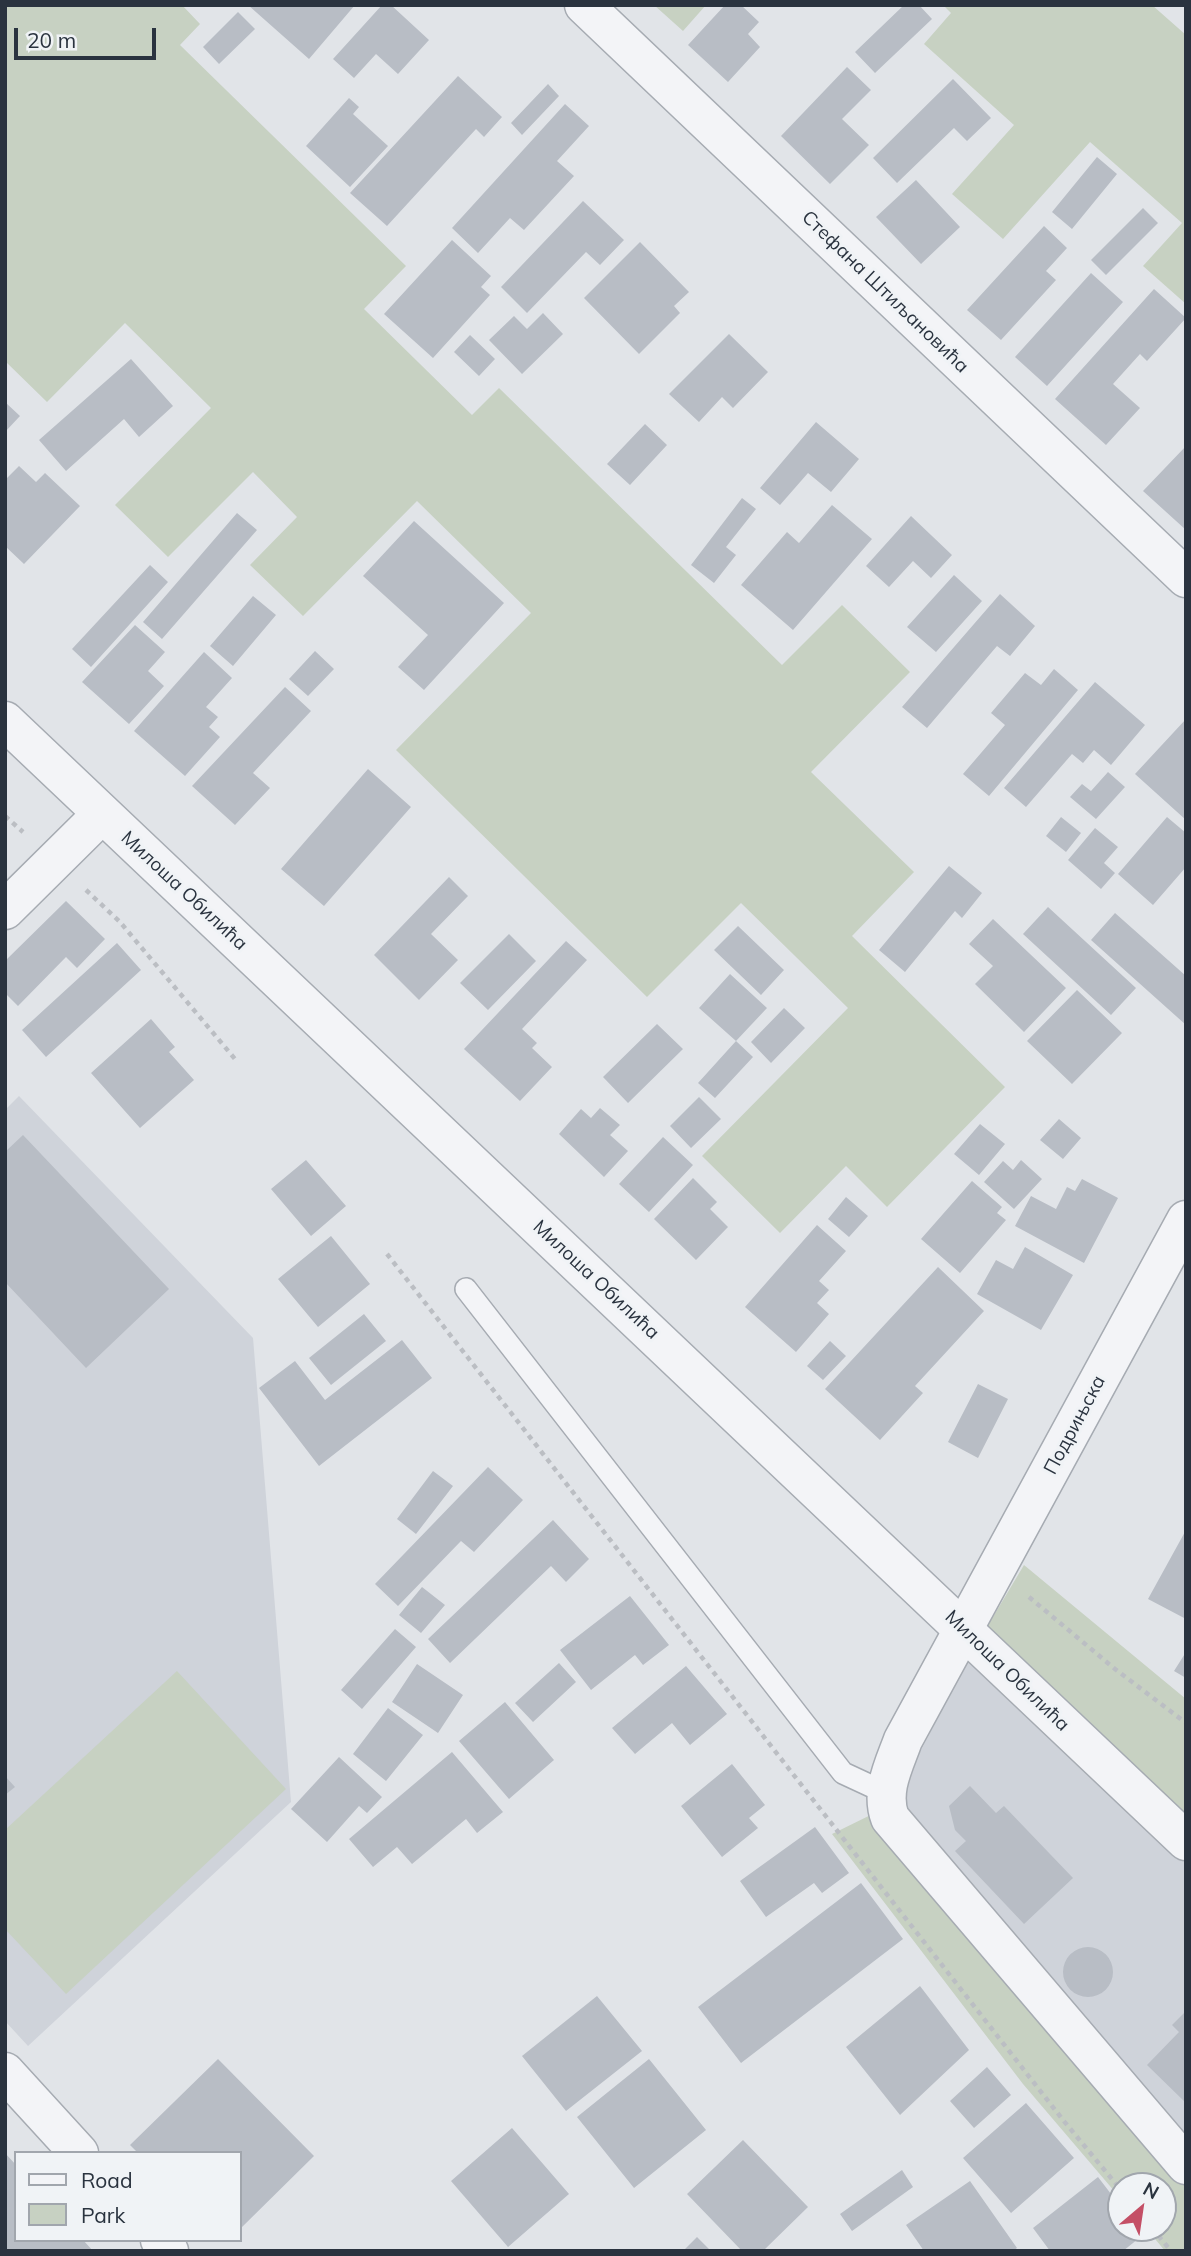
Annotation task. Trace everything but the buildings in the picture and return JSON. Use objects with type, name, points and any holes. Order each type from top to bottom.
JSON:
[{"type":"street","name":"Стефана Штиљановића","points":[[584,5],[1186,579]]},
{"type":"street","name":"Милоша Обилића","points":[[5,721],[1186,1841]]},
{"type":"street","points":[[5,910],[102,814]]},
{"type":"street","name":"Подрињска","points":[[887,1787],[903,1740],[1186,1220]]},
{"type":"street","points":[[887,1787],[886,1806],[890,1818],[1186,2165]]},
{"type":"street","points":[[5,2072],[77,2151]]},
{"type":"lane","points":[[466,1289],[843,1773],[871,1786],[887,1787]]},
{"type":"path","points":[[55,860],[120,922],[235,1059]]},
{"type":"path","points":[[387,1254],[1107,2173]]},
{"type":"path","points":[[997,1569],[1115,1669],[1186,1723]]},
{"type":"shaded area","points":[[19,1096],[253,1338],[291,1802],[28,2046],[5,2021],[5,1110]]},
{"type":"shaded area","points":[[972,1652],[1186,1854],[1186,2145],[893,1804]]},
{"type":"green space","points":[[5,5],[182,5],[200,24],[180,45],[406,266],[364,309],[472,415],[499,388],[782,665],[842,605],[910,672],[811,772],[914,872],[852,936],[1005,1087],[887,1207],[846,1166],[780,1233],[702,1156],[848,1008],[741,903],[647,997],[396,750],[531,613],[417,501],[303,616],[250,565],[297,517],[253,472],[168,557],[115,505],[211,408],[125,323],[47,402],[5,361]]},
{"type":"green space","points":[[654,5],[706,5],[683,31]]},
{"type":"green space","points":[[943,5],[1152,5],[1186,35],[1186,304],[1143,266],[1182,223],[1090,142],[1003,239],[952,194],[1014,125],[924,44],[951,13]]},
{"type":"green space","points":[[1024,1565],[1186,1699],[1186,1854],[972,1652]]},
{"type":"green space","points":[[177,1671],[286,1789],[66,1994],[5,1929],[5,1830]]},
{"type":"green space","points":[[893,1804],[1186,2145],[1186,2251],[1165,2251],[1158,2242],[1177,2242],[1177,2172],[1107,2172],[1107,2183],[1023,2084],[832,1834]]}]
